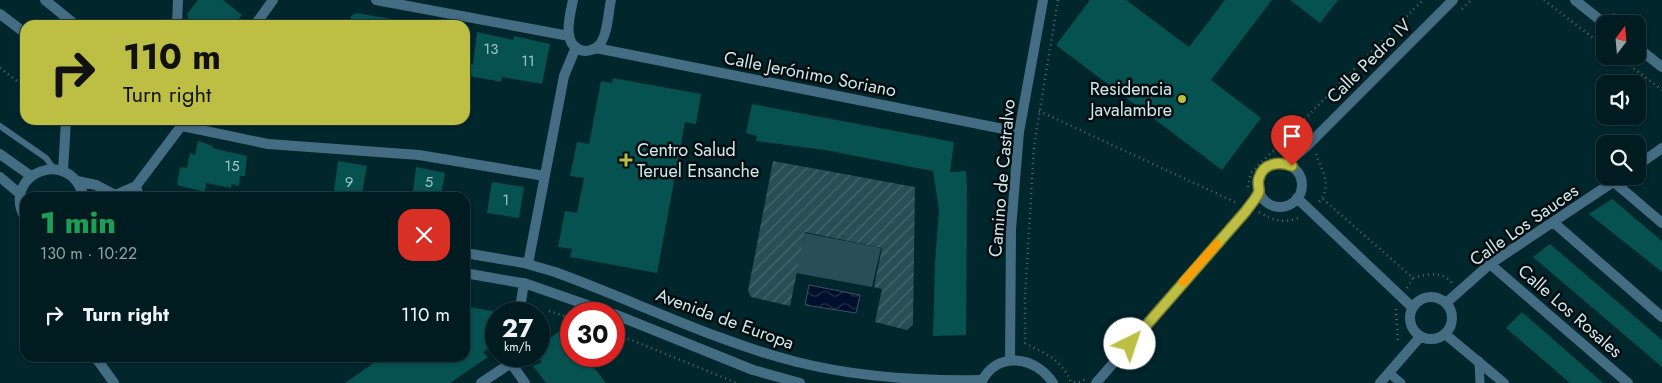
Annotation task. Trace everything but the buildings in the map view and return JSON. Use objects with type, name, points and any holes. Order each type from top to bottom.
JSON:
[{"type":"street","points":[[45,0],[70,20]]},
{"type":"street","points":[[177,20],[178,0]]},
{"type":"street","points":[[258,20],[272,0]]},
{"type":"street","points":[[376,0],[569,36]]},
{"type":"street","points":[[528,264],[564,76],[576,47],[569,36],[569,22],[573,0]]},
{"type":"street","points":[[596,48],[604,36],[611,0]]},
{"type":"street","name":"Camino de Castralvo","points":[[1010,360],[1011,229],[1019,132],[1043,0]]},
{"type":"street","name":"Calle Pedro IV","points":[[1286,164],[1306,147],[1453,0]]},
{"type":"street","points":[[1575,0],[1596,17]]},
{"type":"street","points":[[0,14],[20,29]]},
{"type":"street","name":"Calle Jerónimo Soriano","points":[[576,47],[584,51],[596,48],[1019,132]]},
{"type":"street","points":[[1646,54],[1662,67]]},
{"type":"street","points":[[59,170],[65,125]]},
{"type":"street","points":[[123,192],[136,186],[181,125]]},
{"type":"street","points":[[195,125],[268,144],[419,155],[545,176]]},
{"type":"street","points":[[1646,160],[1662,148]]},
{"type":"street","points":[[0,154],[31,176]]},
{"type":"street","points":[[1093,380],[1246,211],[1259,192],[1259,178],[1266,167],[1272,164],[1286,164],[1297,171],[1301,178],[1301,192],[1297,198],[1286,206],[1273,206],[1259,192]]},
{"type":"street","points":[[21,192],[31,176],[38,172],[59,170],[77,181],[96,185],[110,192]]},
{"type":"street","points":[[0,177],[20,194]]},
{"type":"street","points":[[77,181],[82,192]]},
{"type":"street","name":"Calle Los Sauces","points":[[1446,303],[1490,264],[1609,185]]},
{"type":"street","points":[[1624,185],[1662,223]]},
{"type":"street","points":[[136,186],[138,192]]},
{"type":"street","points":[[1297,198],[1412,307]]},
{"type":"street","points":[[1553,222],[1662,317]]},
{"type":"street","name":"Avenida de Europa","points":[[470,254],[528,264],[602,289],[754,350],[798,362],[913,379],[981,382]]},
{"type":"street","name":"Calle Los Rosales","points":[[1490,264],[1628,383]]},
{"type":"street","name":"Avenida de Europa","points":[[470,274],[524,283],[581,302]]},
{"type":"street","points":[[521,302],[524,283]]},
{"type":"street","points":[[1428,297],[1435,297],[1446,303],[1452,315],[1450,328],[1445,334],[1433,339],[1420,337],[1411,326],[1410,313],[1412,307],[1416,302],[1428,297]]},
{"type":"street","name":"Avenida de Europa","points":[[625,319],[753,370],[800,383]]},
{"type":"street","points":[[1445,334],[1504,383]]},
{"type":"street","points":[[1380,383],[1420,337]]},
{"type":"street","points":[[981,382],[999,364],[1010,360],[1023,360],[1035,364],[1046,372],[1053,383]]},
{"type":"street","points":[[99,362],[114,383]]},
{"type":"street","points":[[1479,362],[1480,383]]},
{"type":"street","points":[[482,383],[501,367]]},
{"type":"street","points":[[516,367],[525,383]]},
{"type":"street","points":[[1389,373],[1401,383]]},
{"type":"lane","points":[[0,126],[46,158],[59,170]]},
{"type":"path","points":[[1058,0],[1039,112],[1028,229],[1025,344],[1052,356],[1065,369],[1071,382],[1093,380]]},
{"type":"path","points":[[1247,191],[1251,173],[1423,0]]},
{"type":"path","points":[[1544,0],[1596,40]]},
{"type":"path","points":[[1630,65],[1662,90]]},
{"type":"path","points":[[0,68],[20,83]]},
{"type":"path","points":[[1039,112],[1240,204],[1236,208]]},
{"type":"path","points":[[1323,198],[1413,278],[1428,274],[1440,276],[1449,279],[1458,292]]},
{"type":"path","points":[[625,337],[737,383]]},
{"type":"shaded area","points":[[773,161],[915,187],[913,324],[907,330],[875,322],[882,289],[874,287],[882,248],[805,232],[790,306],[751,297],[748,291]]},
{"type":"shaded area","points":[[805,233],[881,248],[872,287],[796,273]]},
{"type":"water","points":[[809,285],[860,295],[856,313],[805,305]]},
{"type":"slow traffic","points":[[1183,282],[1217,244]]},
{"type":"place","name":"Residencia Javalambre","points":[[1182,99]]},
{"type":"place","name":"Centro Salud Teruel Ensanche","points":[[626,160]]},
{"type":"route","points":[[1130,344],[1246,211],[1259,192],[1259,178],[1266,167],[1279,163],[1292,166]]}]
